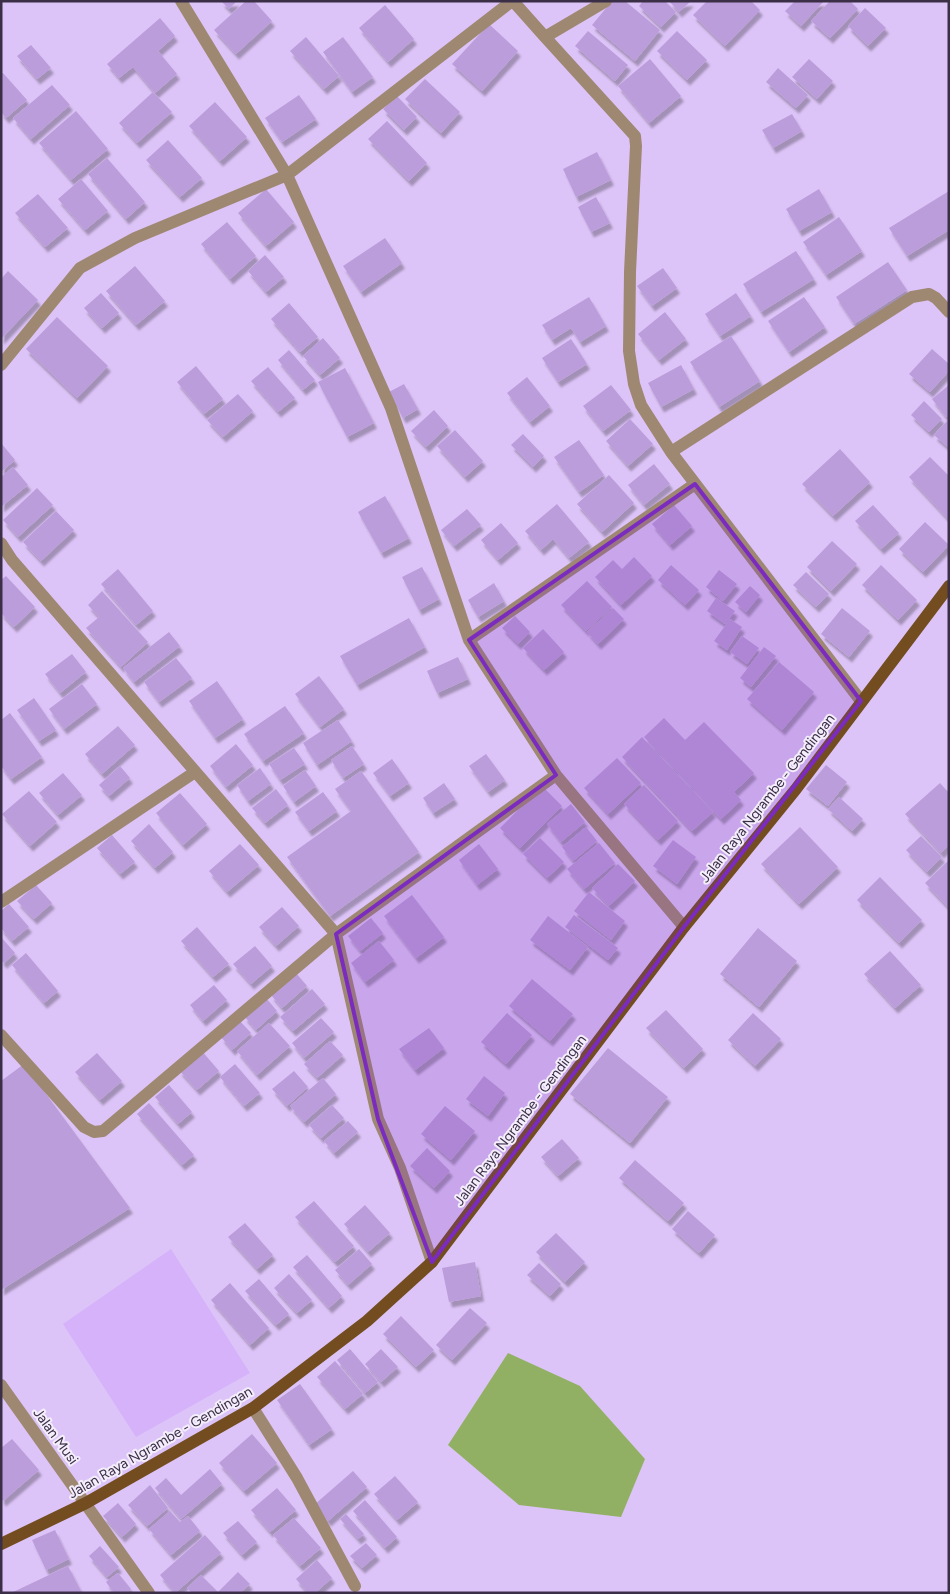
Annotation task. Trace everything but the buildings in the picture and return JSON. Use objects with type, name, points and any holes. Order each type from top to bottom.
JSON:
[{"type":"main road","name":"Jalan Raya Ngrambe - Gendingan","points":[[1,1544],[86,1503],[253,1408],[367,1321],[432,1262],[684,927],[796,789],[949,586]]},
{"type":"street","points":[[181,1],[287,175],[391,408],[469,640],[556,774],[684,927]]},
{"type":"street","points":[[1,365],[80,268],[135,238],[287,175],[513,1],[635,136],[628,351],[634,384],[641,405],[671,452],[861,702]]},
{"type":"street","points":[[545,38],[606,1]]},
{"type":"street","points":[[671,452],[912,297],[929,294],[936,298],[949,312]]},
{"type":"street","points":[[469,640],[695,484]]},
{"type":"street","points":[[1,543],[12,560],[336,934],[378,1118],[400,1168],[432,1262]]},
{"type":"street","points":[[1,902],[195,772]]},
{"type":"street","points":[[1,1035],[84,1127],[94,1132],[103,1131],[336,934],[556,774]]},
{"type":"street","name":"Jalan Musi","points":[[1,1385],[149,1593]]},
{"type":"street","points":[[253,1408],[297,1478],[355,1586]]},
{"type":"highlighted area","points":[[695,484],[861,701],[684,927],[432,1262],[378,1119],[336,934],[556,775],[469,640]]},
{"type":"shaded area","points":[[171,1249],[250,1373],[136,1437],[63,1324]]},
{"type":"green space","points":[[508,1353],[580,1386],[645,1459],[621,1517],[519,1505],[448,1445]]}]
